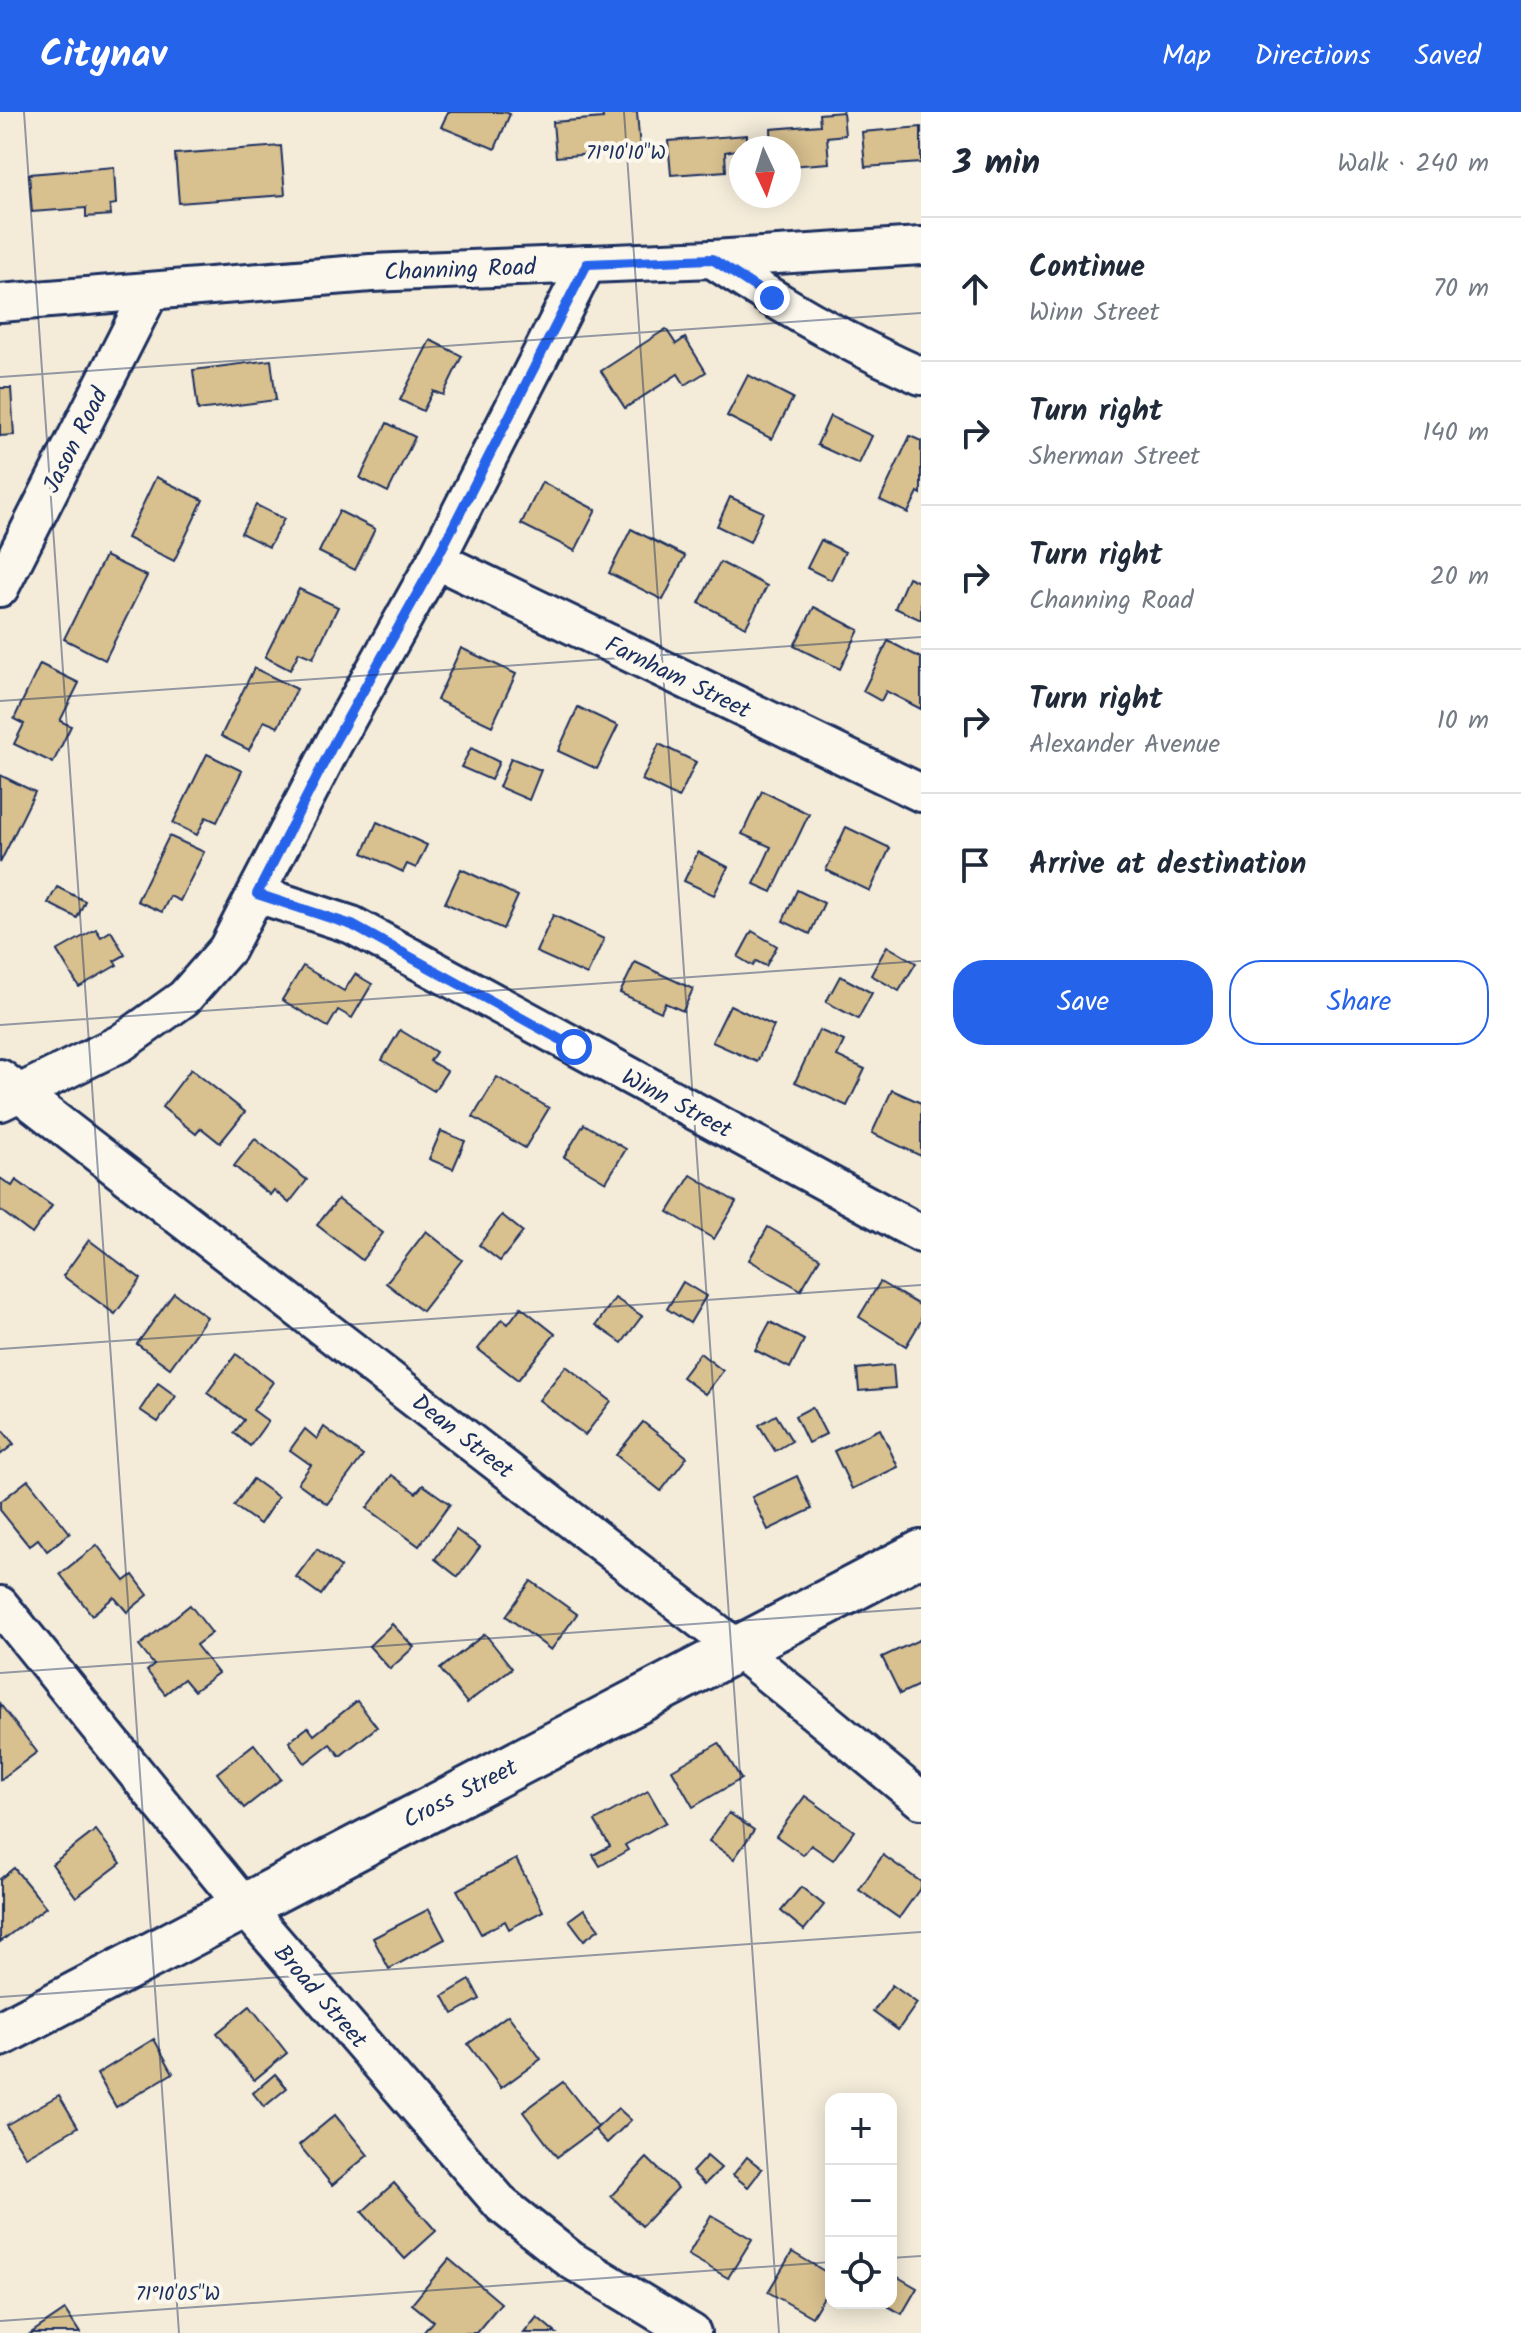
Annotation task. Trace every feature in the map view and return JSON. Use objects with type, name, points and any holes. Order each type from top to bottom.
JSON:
[{"type":"street","name":"Channing Road","points":[[0,303],[371,273],[712,259],[921,246]]},
{"type":"street","points":[[712,259],[842,338],[921,376]]},
{"type":"street","points":[[6,1091],[121,1043],[184,998],[227,949],[334,743],[436,560],[587,264]]},
{"type":"street","name":"Jason Road","points":[[0,588],[150,292]]},
{"type":"street","name":"Farnham Street","points":[[436,560],[921,793]]},
{"type":"street","name":"Winn Street","points":[[257,894],[352,925],[921,1234]]},
{"type":"street","name":"Dean Street","points":[[6,1091],[738,1649],[921,1800]]},
{"type":"street","name":"Cross Street","points":[[0,2034],[921,1553]]},
{"type":"street","name":"Broad Street","points":[[0,1605],[243,1905],[502,2205],[571,2260],[692,2333]]},
{"type":"building","points":[[448,112],[510,114],[495,149],[441,127]]},
{"type":"building","points":[[602,112],[637,112],[640,150],[556,157],[553,122],[603,118]]},
{"type":"building","points":[[843,112],[845,135],[827,137],[829,163],[801,165],[801,136],[771,136],[771,129],[820,125],[819,114]]},
{"type":"building","points":[[921,127],[921,163],[865,167],[862,132]]},
{"type":"building","points":[[729,136],[729,151],[725,152],[726,171],[671,175],[668,141]]},
{"type":"building","points":[[281,146],[285,195],[179,203],[175,154]]},
{"type":"building","points":[[114,167],[116,204],[110,205],[111,215],[86,217],[86,208],[32,212],[29,174]]},
{"type":"building","points":[[666,329],[676,344],[685,338],[706,372],[685,385],[678,374],[625,408],[601,371]]},
{"type":"building","points":[[430,340],[462,356],[443,395],[433,391],[423,411],[400,400]]},
{"type":"building","points":[[271,360],[276,400],[198,410],[193,370]]},
{"type":"building","points":[[748,375],[793,398],[772,439],[727,416]]},
{"type":"building","points":[[0,388],[11,388],[14,435],[0,436]]},
{"type":"building","points":[[830,416],[872,436],[859,464],[817,445]]},
{"type":"building","points":[[387,423],[415,437],[388,492],[360,478]]},
{"type":"building","points":[[910,436],[921,441],[921,494],[918,492],[908,513],[880,500]]},
{"type":"building","points":[[156,477],[203,500],[174,561],[127,538]]},
{"type":"building","points":[[542,482],[596,510],[575,551],[521,524]]},
{"type":"building","points":[[730,497],[763,512],[750,542],[717,526]]},
{"type":"building","points":[[256,505],[284,519],[269,547],[241,533]]},
{"type":"building","points":[[339,511],[375,529],[355,570],[319,552]]},
{"type":"building","points":[[631,529],[685,556],[663,600],[609,573]]},
{"type":"building","points":[[821,540],[845,552],[831,580],[807,568]]},
{"type":"building","points":[[105,556],[147,576],[105,660],[64,639]]},
{"type":"building","points":[[720,562],[767,586],[746,627],[699,603]]},
{"type":"building","points":[[908,577],[921,583],[921,620],[895,608]]},
{"type":"building","points":[[299,589],[338,607],[313,658],[299,652],[290,670],[265,657]]},
{"type":"building","points":[[814,607],[859,630],[840,669],[794,646]]},
{"type":"building","points":[[888,641],[921,658],[921,709],[886,691],[881,701],[863,691]]},
{"type":"building","points":[[461,648],[516,674],[492,726],[437,700]]},
{"type":"building","points":[[40,664],[79,683],[60,721],[71,726],[53,763],[14,744],[24,724],[14,719]]},
{"type":"building","points":[[254,668],[297,689],[278,727],[264,721],[249,750],[221,736]]},
{"type":"building","points":[[578,707],[618,726],[597,769],[558,751]]},
{"type":"building","points":[[659,744],[696,762],[679,798],[642,780]]},
{"type":"building","points":[[471,748],[499,762],[491,780],[461,767]]},
{"type":"building","points":[[207,754],[242,771],[217,822],[206,817],[197,835],[173,823]]},
{"type":"building","points":[[511,758],[541,770],[529,800],[499,787]]},
{"type":"building","points":[[0,775],[35,792],[0,863]]},
{"type":"building","points":[[762,791],[809,814],[772,892],[754,884],[771,847],[742,834]]},
{"type":"building","points":[[377,822],[427,845],[416,868],[407,864],[403,872],[363,853]]},
{"type":"building","points":[[846,827],[890,848],[870,891],[826,870]]},
{"type":"building","points":[[169,836],[204,852],[180,901],[170,896],[162,912],[137,901]]},
{"type":"building","points":[[698,852],[728,867],[714,895],[684,881]]},
{"type":"building","points":[[461,869],[518,896],[503,929],[445,903]]},
{"type":"building","points":[[57,887],[85,901],[77,918],[48,903]]},
{"type":"building","points":[[797,890],[824,903],[810,934],[783,921]]},
{"type":"building","points":[[553,915],[604,939],[587,975],[536,952]]},
{"type":"building","points":[[96,929],[101,937],[111,931],[125,955],[114,961],[117,965],[79,987],[57,951]]},
{"type":"building","points":[[752,931],[777,946],[766,966],[756,961],[753,966],[738,957]]},
{"type":"building","points":[[887,946],[916,963],[899,991],[871,975]]},
{"type":"building","points":[[635,962],[693,989],[683,1011],[665,1003],[661,1012],[620,993]]},
{"type":"building","points":[[303,966],[344,991],[355,974],[372,984],[352,1018],[338,1010],[328,1027],[282,1000]]},
{"type":"building","points":[[840,976],[872,993],[858,1019],[826,1002]]},
{"type":"building","points":[[730,1005],[774,1026],[757,1062],[712,1042]]},
{"type":"building","points":[[400,1030],[436,1052],[430,1061],[447,1071],[434,1091],[382,1060]]},
{"type":"building","points":[[819,1030],[844,1041],[837,1056],[865,1069],[847,1106],[795,1082]]},
{"type":"building","points":[[191,1069],[245,1112],[220,1143],[201,1128],[196,1134],[162,1107]]},
{"type":"building","points":[[497,1077],[549,1108],[525,1148],[473,1117]]},
{"type":"building","points":[[892,1090],[921,1103],[921,1156],[872,1133]]},
{"type":"building","points":[[584,1124],[626,1149],[606,1182],[564,1157]]},
{"type":"building","points":[[441,1131],[465,1141],[453,1169],[429,1159]]},
{"type":"building","points":[[255,1139],[307,1180],[289,1203],[274,1190],[270,1195],[234,1166]]},
{"type":"building","points":[[691,1175],[736,1202],[714,1239],[668,1212]]},
{"type":"building","points":[[0,1178],[12,1186],[16,1180],[52,1206],[32,1234],[0,1210]]},
{"type":"building","points":[[338,1199],[383,1233],[362,1260],[317,1225]]},
{"type":"building","points":[[502,1215],[523,1232],[500,1261],[479,1245]]},
{"type":"building","points":[[768,1227],[820,1258],[801,1290],[749,1260]]},
{"type":"building","points":[[426,1231],[462,1260],[422,1311],[386,1283]]},
{"type":"building","points":[[89,1240],[141,1279],[115,1314],[63,1276]]},
{"type":"building","points":[[683,1282],[706,1296],[690,1323],[667,1309]]},
{"type":"building","points":[[880,1282],[921,1306],[921,1321],[906,1346],[859,1317]]},
{"type":"building","points":[[174,1293],[207,1317],[170,1368],[137,1344]]},
{"type":"building","points":[[615,1298],[642,1316],[622,1343],[596,1325]]},
{"type":"building","points":[[521,1307],[555,1334],[518,1380],[478,1349],[502,1319],[508,1324]]},
{"type":"building","points":[[770,1322],[804,1340],[790,1368],[755,1350]]},
{"type":"building","points":[[700,1353],[723,1371],[705,1394],[682,1377]]},
{"type":"building","points":[[236,1354],[273,1382],[253,1410],[268,1421],[250,1446],[234,1433],[244,1420],[207,1393]]},
{"type":"building","points":[[893,1365],[895,1388],[859,1391],[857,1369]]},
{"type":"building","points":[[566,1366],[611,1401],[585,1435],[539,1400]]},
{"type":"building","points":[[158,1383],[176,1396],[158,1422],[140,1410]]},
{"type":"building","points":[[812,1407],[826,1434],[808,1443],[795,1416]]},
{"type":"building","points":[[776,1415],[792,1441],[775,1451],[759,1425]]},
{"type":"building","points":[[643,1422],[687,1457],[661,1491],[616,1455]]},
{"type":"building","points":[[0,1427],[14,1444],[0,1455]]},
{"type":"building","points":[[324,1427],[363,1456],[327,1504],[298,1483],[311,1465],[290,1450],[305,1429],[317,1439]]},
{"type":"building","points":[[880,1429],[898,1467],[852,1489],[834,1451]]},
{"type":"building","points":[[392,1475],[416,1493],[423,1485],[450,1504],[419,1546],[367,1508]]},
{"type":"building","points":[[797,1476],[812,1509],[768,1530],[752,1497]]},
{"type":"building","points":[[253,1479],[278,1497],[260,1524],[234,1506]]},
{"type":"building","points":[[28,1480],[70,1533],[47,1551],[38,1539],[29,1546],[0,1510],[0,1502]]},
{"type":"building","points":[[456,1530],[480,1547],[458,1577],[435,1559]]},
{"type":"building","points":[[97,1545],[125,1581],[133,1575],[148,1595],[127,1612],[114,1597],[92,1615],[60,1574]]},
{"type":"building","points":[[317,1549],[341,1567],[321,1595],[296,1577]]},
{"type":"building","points":[[531,1581],[577,1614],[551,1650],[506,1616]]},
{"type":"building","points":[[190,1605],[212,1633],[196,1645],[218,1673],[194,1691],[184,1679],[165,1694],[147,1671],[154,1665],[139,1646]]},
{"type":"building","points":[[392,1624],[414,1647],[390,1669],[369,1646]]},
{"type":"building","points":[[485,1634],[512,1668],[467,1703],[440,1669]]},
{"type":"building","points":[[921,1639],[921,1684],[900,1694],[882,1657]]},
{"type":"building","points":[[357,1701],[377,1727],[340,1756],[330,1744],[305,1763],[289,1742],[308,1727],[314,1735]]},
{"type":"building","points":[[0,1704],[37,1752],[0,1780]]},
{"type":"building","points":[[719,1743],[741,1779],[693,1807],[672,1770]]},
{"type":"building","points":[[254,1744],[281,1779],[244,1808],[217,1773]]},
{"type":"building","points":[[648,1791],[666,1822],[625,1845],[628,1850],[600,1866],[593,1855],[610,1846],[595,1821]]},
{"type":"building","points":[[805,1796],[854,1831],[833,1860],[811,1845],[803,1855],[776,1836]]},
{"type":"building","points":[[729,1813],[754,1830],[734,1859],[709,1841]]},
{"type":"building","points":[[96,1830],[121,1863],[76,1897],[52,1864]]},
{"type":"building","points":[[883,1855],[921,1882],[921,1887],[899,1918],[859,1890]]},
{"type":"building","points":[[516,1859],[543,1911],[509,1929],[505,1921],[481,1934],[457,1890]]},
{"type":"building","points":[[14,1868],[46,1907],[0,1942],[0,1879]]},
{"type":"building","points":[[801,1887],[824,1905],[804,1930],[781,1911]]},
{"type":"building","points":[[429,1909],[445,1939],[389,1969],[373,1938]]},
{"type":"building","points":[[584,1909],[599,1929],[584,1940],[569,1920]]},
{"type":"building","points":[[470,1980],[480,1999],[453,2014],[443,1996]]},
{"type":"building","points":[[892,1985],[917,2003],[898,2030],[873,2012]]},
{"type":"building","points":[[250,2006],[287,2053],[254,2080],[217,2033]]},
{"type":"building","points":[[508,2015],[541,2059],[501,2088],[468,2044]]},
{"type":"building","points":[[154,2039],[173,2073],[116,2107],[97,2074]]},
{"type":"building","points":[[275,2074],[287,2088],[264,2107],[253,2093]]},
{"type":"building","points":[[563,2082],[598,2127],[557,2157],[523,2112]]},
{"type":"building","points":[[59,2095],[78,2127],[26,2157],[6,2125]]},
{"type":"building","points":[[618,2108],[631,2120],[607,2143],[595,2130]]},
{"type":"building","points":[[335,2115],[368,2155],[332,2185],[299,2145]]},
{"type":"building","points":[[707,2156],[721,2168],[705,2184],[692,2172]]},
{"type":"building","points":[[747,2157],[762,2169],[748,2187],[733,2175]]},
{"type":"building","points":[[647,2158],[678,2188],[642,2226],[611,2196]]},
{"type":"building","points":[[394,2183],[436,2231],[405,2259],[362,2212]]},
{"type":"building","points":[[711,2215],[752,2239],[728,2278],[688,2255]]},
{"type":"building","points":[[792,2252],[825,2271],[825,2295],[812,2317],[768,2292]]},
{"type":"building","points":[[449,2259],[501,2303],[476,2333],[423,2333],[433,2321],[412,2304]]},
{"type":"building","points":[[897,2276],[917,2288],[902,2314],[893,2309],[897,2309]]},
{"type":"building","points":[[65,2310],[80,2333],[31,2333]]},
{"type":"building","points":[[537,2317],[556,2333],[524,2333]]},
{"type":"route","points":[[574,1047],[352,925],[257,894],[334,743],[436,560],[587,264],[712,259],[772,298]]}]
